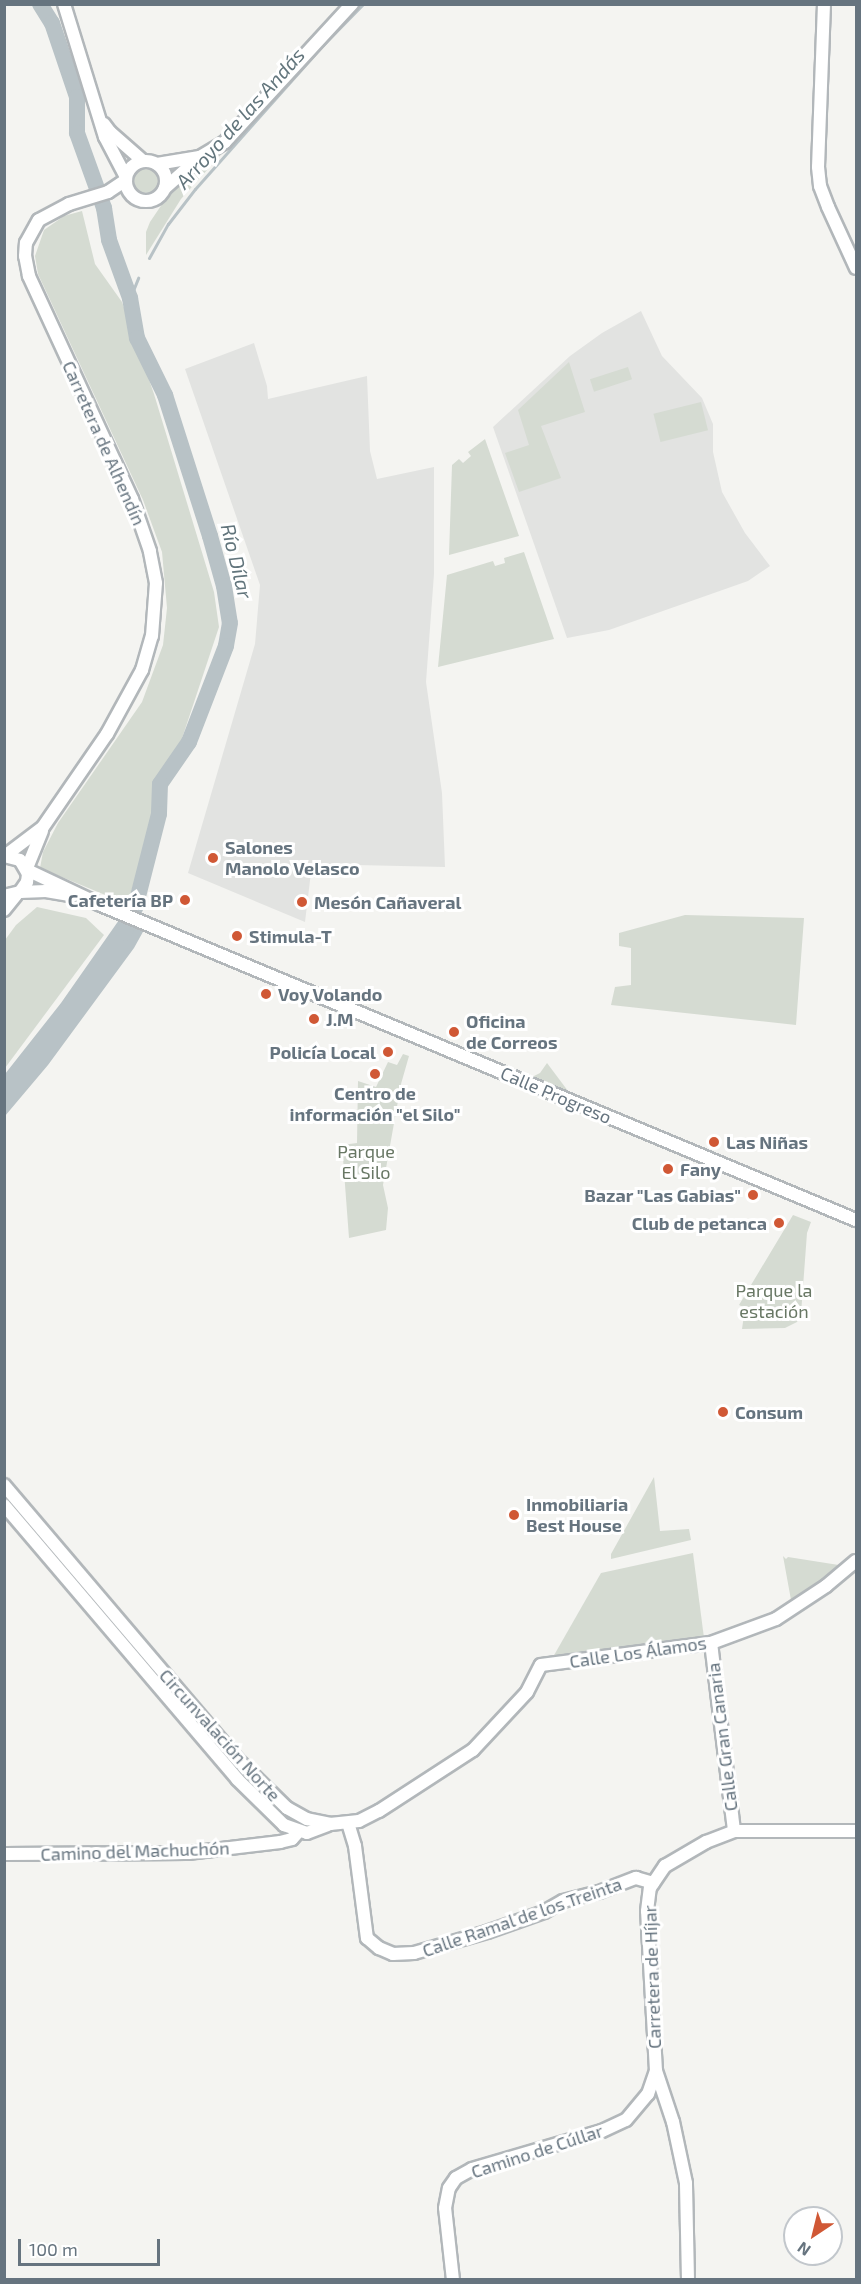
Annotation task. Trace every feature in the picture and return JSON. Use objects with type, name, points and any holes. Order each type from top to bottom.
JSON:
[{"type":"street","points":[[64,4],[105,137],[126,179],[130,194],[137,200],[150,201],[160,196],[165,188],[200,157],[225,142],[352,4]]},
{"type":"street","points":[[824,4],[818,167],[820,186],[856,268]]},
{"type":"street","points":[[96,111],[110,132],[143,161],[157,164],[200,157]]},
{"type":"street","points":[[126,179],[132,166],[143,161]]},
{"type":"street","points":[[157,164],[165,174],[165,188]]},
{"type":"street","name":"Carretera de Alhendín","points":[[43,827],[127,702],[142,670],[156,612],[156,583],[150,550],[132,499],[28,276],[25,256],[31,232],[39,220],[69,204],[108,192],[126,179]]},
{"type":"street","name":"Carretera de Alhendín","points":[[108,192],[130,194]]},
{"type":"street","points":[[5,855],[43,827]]},
{"type":"street","points":[[4,910],[14,894],[27,882],[27,869],[43,827]]},
{"type":"street","points":[[5,855],[17,858],[27,869],[101,905]]},
{"type":"street","points":[[14,894],[64,894],[101,905]]},
{"type":"street","name":"Calle Progreso","points":[[101,905],[856,1220]]},
{"type":"street","name":"Circunvalación Norte","points":[[4,1485],[217,1737],[287,1808],[307,1819],[330,1824]]},
{"type":"street","name":"Circunvalación Norte","points":[[4,1505],[237,1779],[284,1825],[298,1832]]},
{"type":"street","name":"Calle Los Álamos","points":[[348,1823],[379,1811],[472,1750],[527,1692],[541,1665],[711,1643],[776,1619],[826,1586],[856,1561]]},
{"type":"street","name":"Calle Gran Canaria","points":[[711,1643],[734,1831]]},
{"type":"street","points":[[287,1808],[298,1824],[298,1832],[307,1833],[330,1824],[348,1823]]},
{"type":"street","name":"Calle Ramal de los Treinta","points":[[348,1823],[355,1846],[367,1938],[379,1948],[393,1954],[414,1953],[487,1932],[544,1912],[563,1900],[599,1892],[636,1878],[653,1883]]},
{"type":"street","points":[[653,1883],[658,1874],[673,1861],[706,1842],[734,1831],[856,1831]]},
{"type":"street","name":"Camino del Machuchón","points":[[4,1854],[188,1853],[280,1842],[292,1839],[298,1832]]},
{"type":"street","name":"Carretera de Híjar","points":[[653,1883],[647,1911],[656,2071]]},
{"type":"street","points":[[656,2071],[673,2122],[686,2183],[688,2280]]},
{"type":"street","name":"Camino de Cúllar","points":[[453,2280],[445,2208],[449,2188],[456,2178],[472,2169],[602,2131],[626,2120],[648,2094],[656,2071]]},
{"type":"shaded area","points":[[641,311],[662,356],[702,398],[713,424],[713,452],[722,492],[745,533],[770,566],[748,581],[609,630],[567,638],[493,427],[570,356],[602,333]]},
{"type":"shaded area","points":[[254,343],[267,386],[268,399],[367,376],[370,451],[377,479],[434,467],[434,574],[426,682],[442,793],[445,867],[312,864],[305,922],[188,873],[255,644],[260,585],[185,369]]},
{"type":"shaded area","points":[[119,920],[144,930],[134,948],[48,1065],[5,1116],[5,1074],[61,1003]]},
{"type":"green space","points":[[226,149],[181,199],[146,255],[146,232],[150,222],[177,182],[197,166]]},
{"type":"green space","points":[[146,169],[155,172],[158,181],[155,190],[146,193],[137,190],[134,181],[137,172]]},
{"type":"green space","points":[[82,211],[95,264],[122,302],[154,394],[214,592],[219,627],[127,904],[40,868],[43,852],[58,823],[142,702],[163,645],[167,608],[162,552],[143,500],[38,274],[35,256],[44,230],[64,216]]},
{"type":"green space","points":[[569,362],[585,412],[541,426],[561,478],[519,492],[505,453],[529,445],[518,410]]},
{"type":"green space","points":[[628,367],[632,379],[594,392],[590,379]]},
{"type":"green space","points":[[701,402],[708,430],[660,442],[653,414]]},
{"type":"green space","points":[[485,439],[519,536],[449,555],[452,465],[459,459],[463,463],[471,456],[468,452]]},
{"type":"green space","points":[[524,552],[554,639],[438,667],[447,575],[493,561],[495,566],[505,563],[504,558]]},
{"type":"green space","points":[[37,907],[86,918],[104,935],[5,1068],[5,940],[16,925]]},
{"type":"green space","points":[[685,915],[804,918],[796,1025],[611,1005],[615,987],[631,985],[631,948],[619,946],[619,933]]},
{"type":"green space","name":"Parque El Silo","points":[[403,1054],[409,1056],[401,1084],[383,1185],[388,1208],[386,1230],[349,1238],[342,1145],[357,1143],[358,1081],[376,1087],[388,1062],[397,1065]]},
{"type":"green space","points":[[547,1063],[574,1102],[524,1081],[540,1073]]},
{"type":"green space","name":"Parque la estación","points":[[793,1215],[811,1222],[807,1233],[801,1314],[797,1322],[785,1328],[742,1329],[745,1308],[739,1305]]},
{"type":"green space","points":[[654,1477],[660,1531],[689,1529],[691,1540],[611,1559],[611,1554]]},
{"type":"green space","points":[[693,1553],[704,1638],[553,1657],[601,1573]]},
{"type":"green space","points":[[783,1556],[786,1559],[788,1557],[845,1566],[809,1593],[791,1600]]},
{"type":"waterway","name":"Río Dílar","points":[[40,4],[52,23],[77,97],[77,133],[104,208],[109,240],[130,298],[137,338],[165,395],[210,536],[224,586],[230,623],[226,646],[189,742],[160,784],[159,814],[135,908],[124,933]]},
{"type":"waterway","name":"Arroyo de las Andás","points":[[149,258],[168,224],[195,189],[323,45],[363,4]]},
{"type":"waterway","name":"Arroyo de las Andás","points":[[130,298],[138,278]]},
{"type":"place","name":"Salones Manolo Velasco","points":[[213,858]]},
{"type":"place","name":"Cafetería BP","points":[[185,900]]},
{"type":"place","name":"Mesón Cañaveral","points":[[302,902]]},
{"type":"place","name":"Stimula-T","points":[[237,936]]},
{"type":"place","name":"Voy Volando","points":[[266,994]]},
{"type":"place","name":"J.M","points":[[314,1019]]},
{"type":"place","name":"Oficina de Correos","points":[[454,1032]]},
{"type":"place","name":"Policía Local","points":[[388,1052]]},
{"type":"place","name":"Centro de información \"el Silo\"","points":[[375,1074]]},
{"type":"place","name":"Las Niñas","points":[[714,1142]]},
{"type":"place","name":"Fany","points":[[668,1169]]},
{"type":"place","name":"Bazar \"Las Gabias\"","points":[[753,1195]]},
{"type":"place","name":"Club de petanca","points":[[779,1223]]},
{"type":"place","name":"Consum","points":[[723,1412]]},
{"type":"place","name":"Inmobiliaria Best House","points":[[514,1515]]}]
